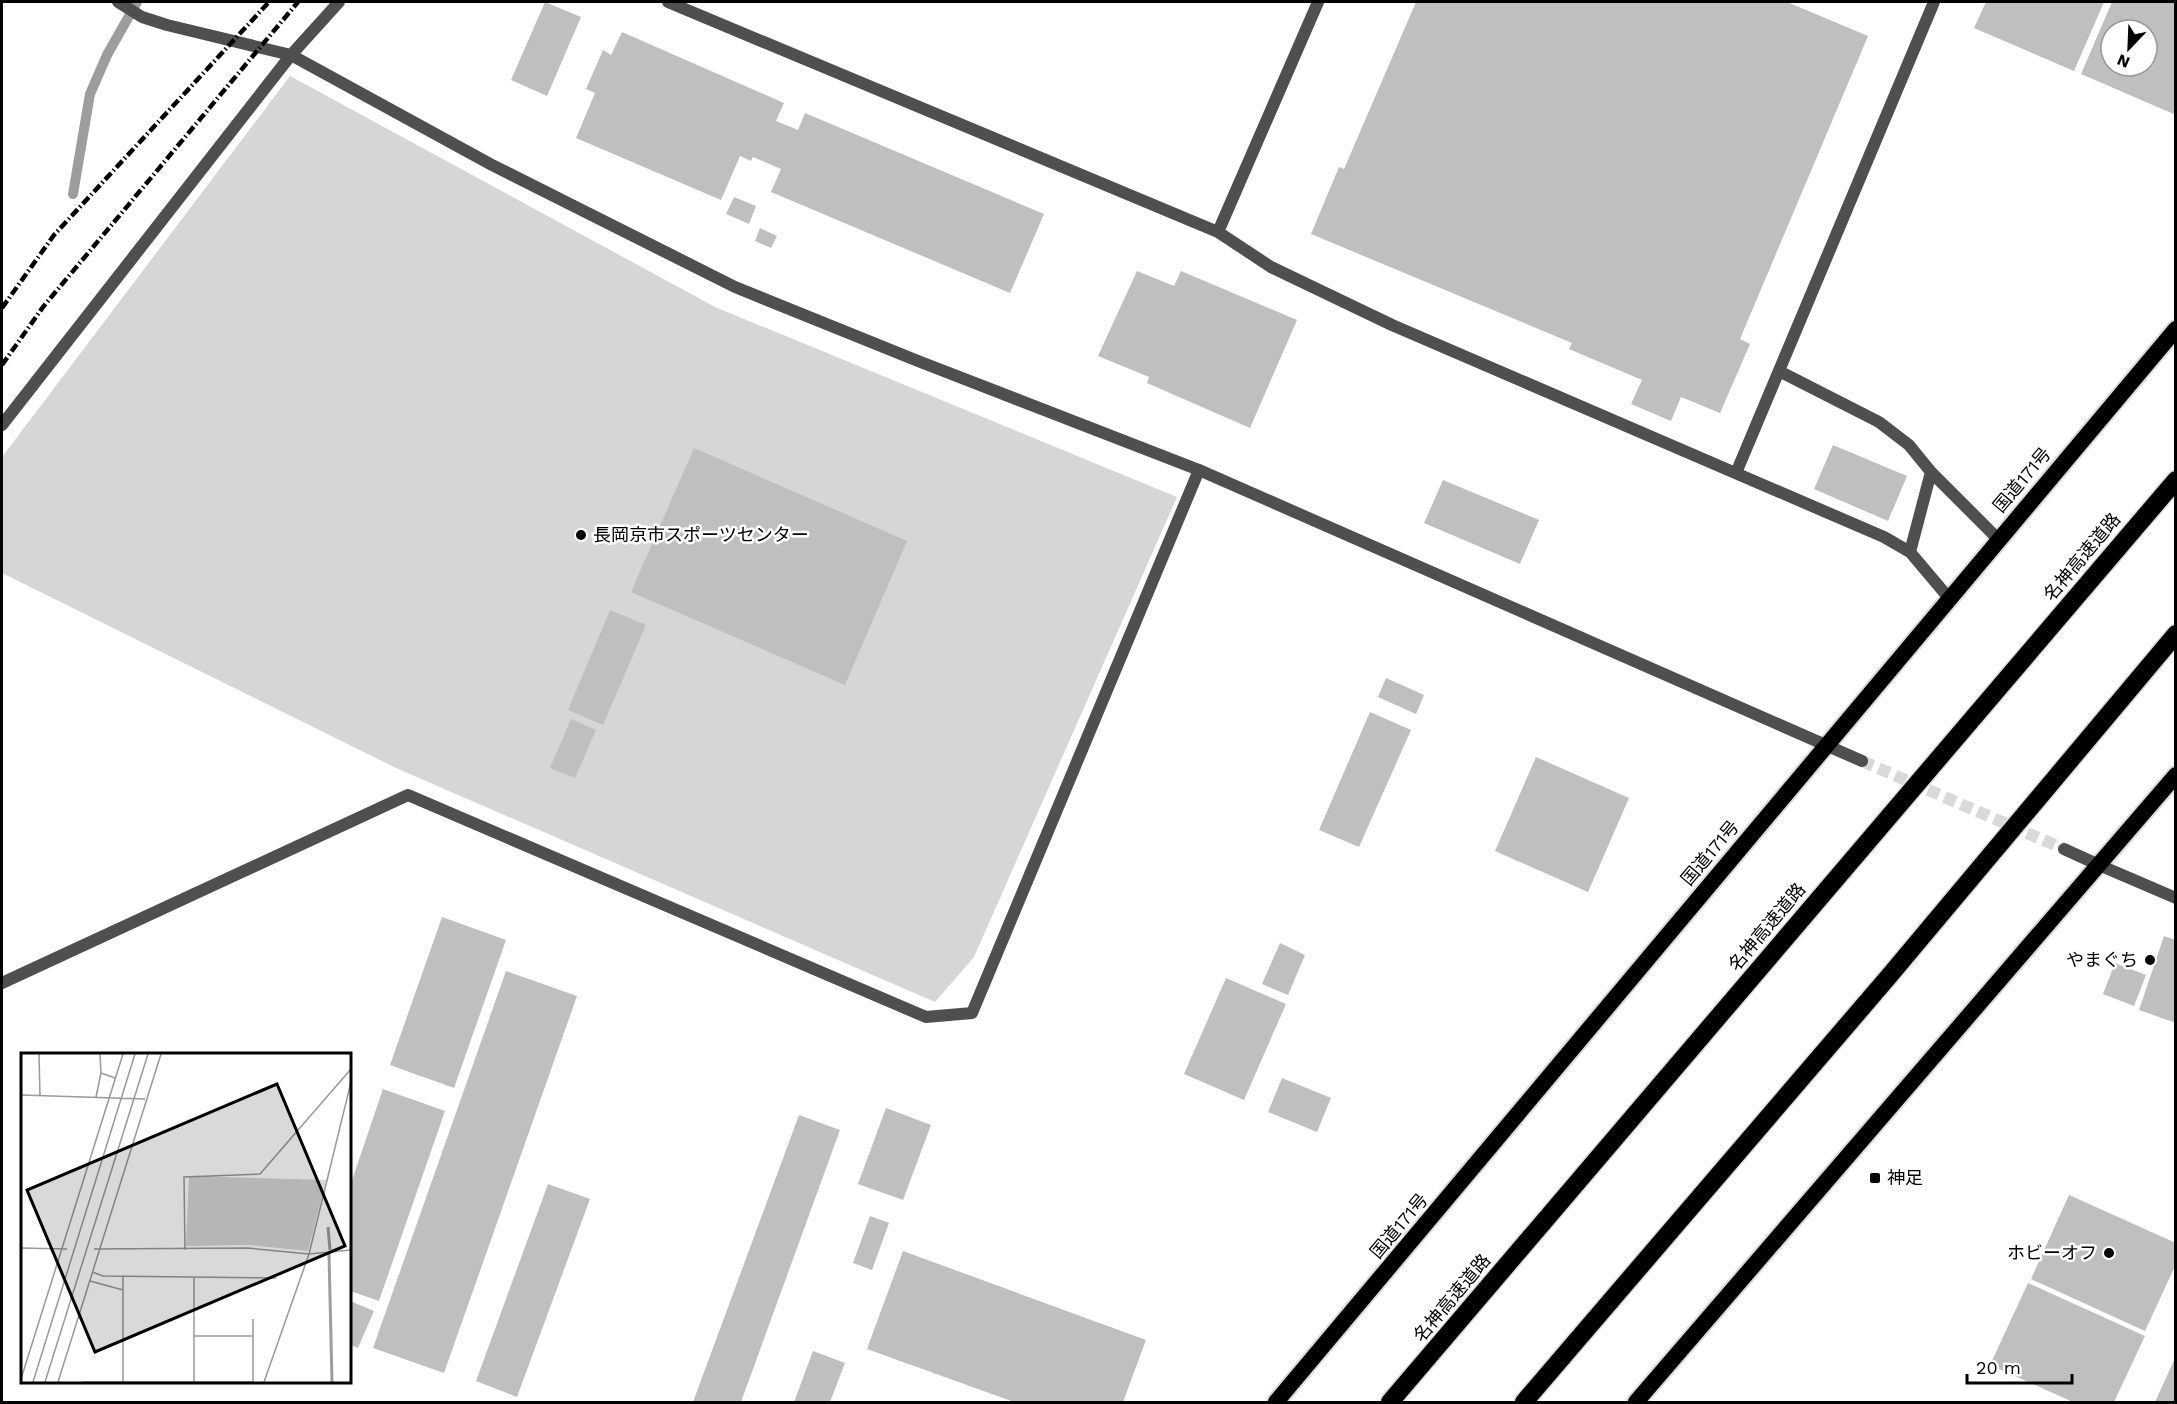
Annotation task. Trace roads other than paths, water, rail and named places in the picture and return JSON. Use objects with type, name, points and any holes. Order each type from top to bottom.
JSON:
[{"type":"highway","name":"国道171号","points":[[1276,1402],[1522,1112],[1997,538],[2175,329]]},
{"type":"highway","name":"名神高速道路","points":[[1390,1402],[2175,480]]},
{"type":"highway","points":[[1524,1402],[1882,984],[2175,634]]},
{"type":"highway","points":[[1636,1402],[2175,775]]},
{"type":"street","points":[[121,2],[142,17],[167,25],[291,55],[492,165],[735,287],[918,362],[1199,470],[1863,761]]},
{"type":"street","points":[[2,425],[291,55],[339,2]]},
{"type":"street","points":[[668,2],[1218,232],[1271,267],[1392,325],[1884,537],[1910,552],[1948,597]]},
{"type":"street","points":[[1218,232],[1318,2]]},
{"type":"street","points":[[1736,473],[1934,2]]},
{"type":"street","points":[[1779,371],[1879,422],[1910,445],[1931,472],[1997,538]]},
{"type":"street","points":[[2,983],[408,795],[926,1017],[972,1012],[1199,470]]},
{"type":"street","points":[[1910,552],[1931,472]]},
{"type":"street","points":[[2064,849],[2175,898]]},
{"type":"waterway","points":[[73,194],[90,94],[107,55],[137,2]]},
{"type":"tunnel","points":[[1862,761],[2064,849]]},
{"type":"railway","points":[[2,308],[54,235],[269,2]]},
{"type":"railway","points":[[2,365],[43,307],[298,2]]},
{"type":"place","name":"長岡京市スポーツセンター","points":[[581,535]]},
{"type":"place","name":"やまぐち","points":[[2150,960]]},
{"type":"place","name":"神足","points":[[1875,1178]]},
{"type":"place","name":"ホビーオフ","points":[[2109,1253]]}]
